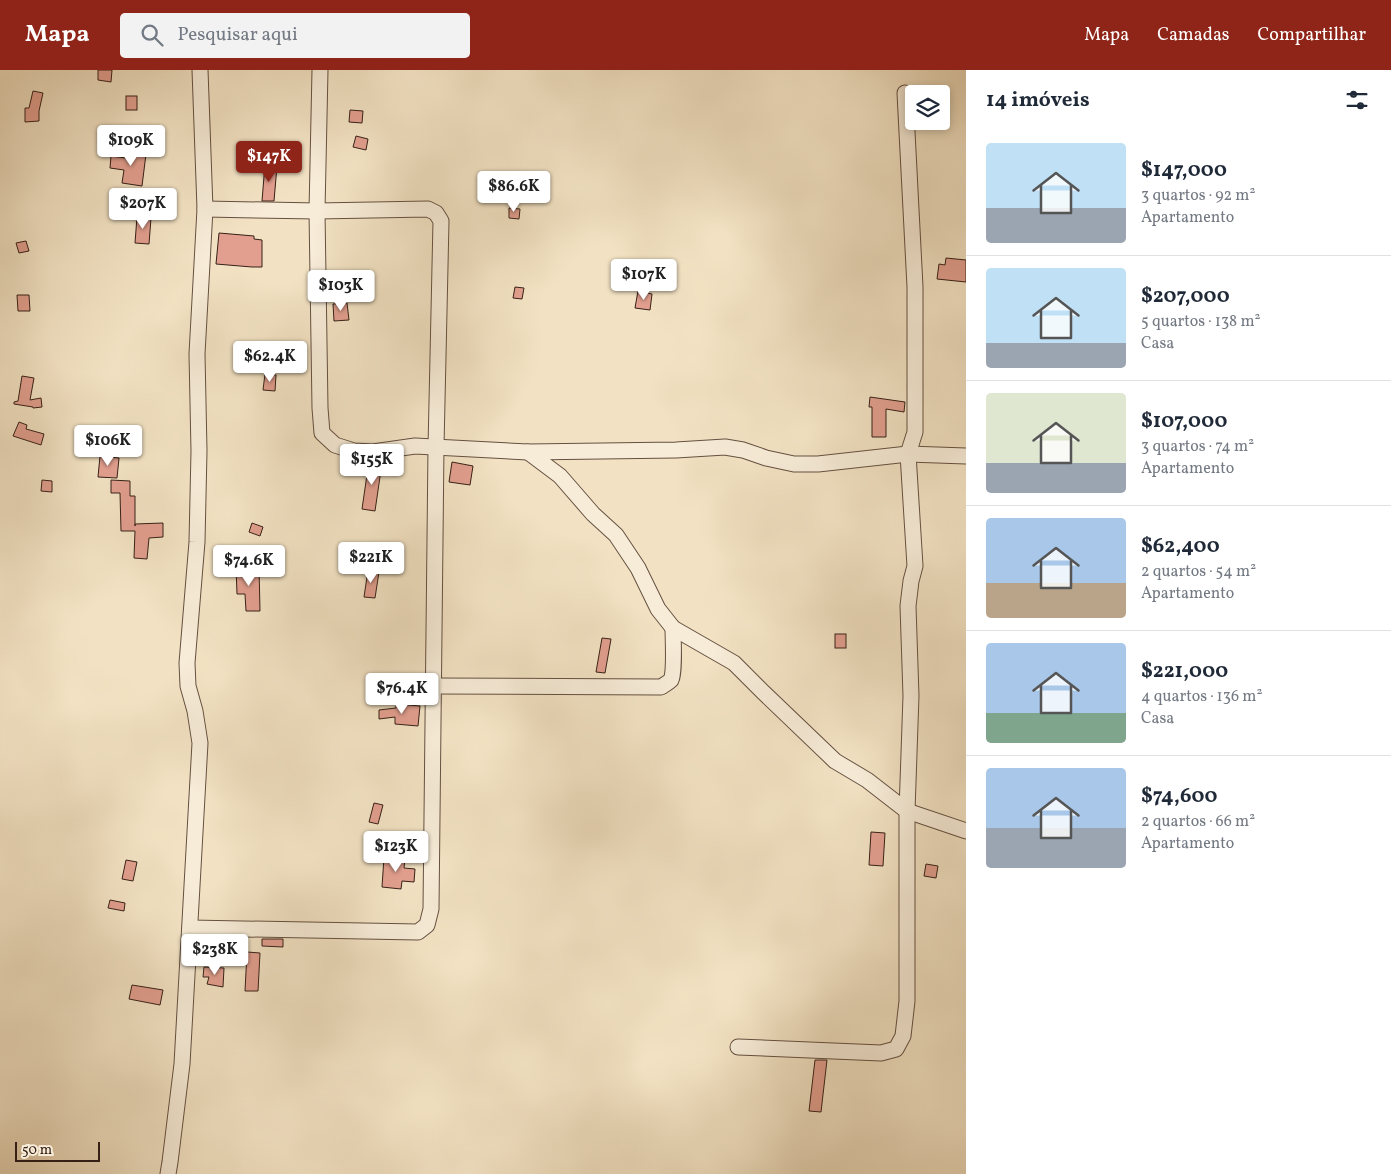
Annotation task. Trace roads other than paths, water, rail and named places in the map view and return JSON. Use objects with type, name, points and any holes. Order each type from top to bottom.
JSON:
[{"type":"street","points":[[168,1174],[182,1064],[200,743],[188,686],[187,663],[197,542],[199,451],[197,354],[205,209],[200,70]]},
{"type":"street","points":[[320,70],[317,210],[320,399],[322,433],[335,445],[354,451],[373,452],[414,446],[528,452],[676,450],[725,447],[794,464],[818,464],[908,454],[966,456]]},
{"type":"street","points":[[738,1047],[881,1053],[896,1049],[903,1036],[907,1001],[907,811],[910,696],[908,606],[915,566],[908,454],[915,432],[915,297],[907,130]]},
{"type":"street","points":[[190,928],[418,932],[427,925],[430,909],[440,221],[436,213],[428,209],[205,209]]},
{"type":"street","points":[[528,452],[560,476],[593,514],[616,535],[638,568],[658,609],[673,628],[734,663],[835,762],[868,780],[907,811],[966,831]]},
{"type":"street","points":[[433,686],[661,687],[671,679],[673,670],[673,628]]}]
